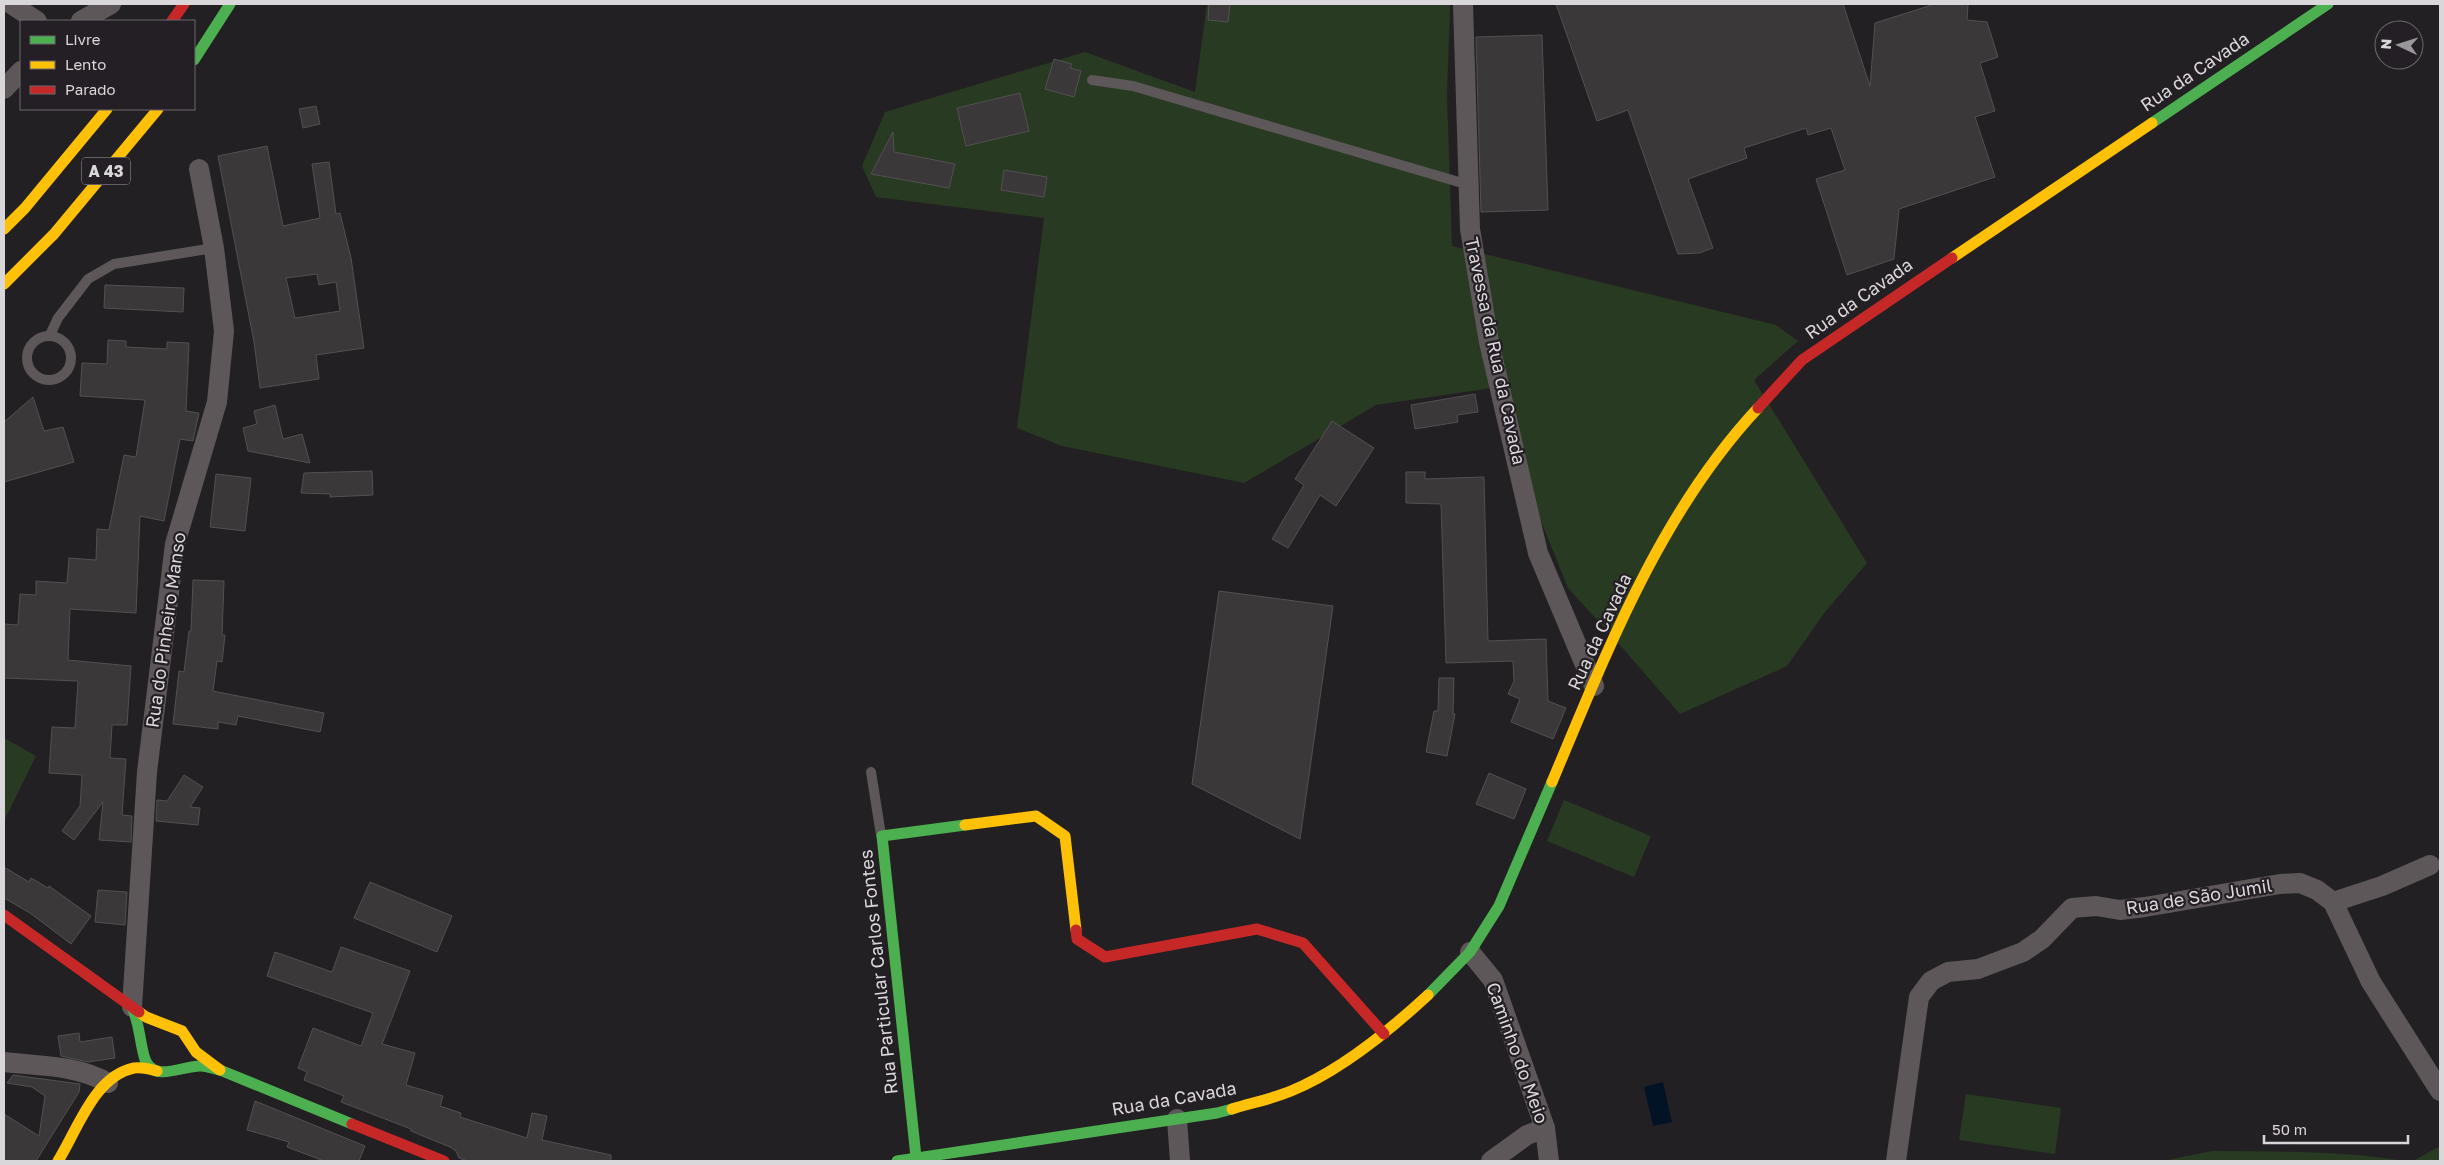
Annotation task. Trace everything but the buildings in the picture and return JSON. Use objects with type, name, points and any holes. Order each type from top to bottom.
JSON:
[{"type":"main road","points":[[173,20],[184,4]]},
{"type":"main road","points":[[195,58],[230,4]]},
{"type":"main road","name":"Rua da Cavada","points":[[897,1161],[1217,1113],[1291,1091],[1342,1063],[1384,1034],[1427,996],[1470,952],[1498,906],[1594,686],[1665,536],[1704,473],[1742,425],[1802,360],[1930,271],[2328,4]]},
{"type":"main road","name":"A 43","points":[[4,229],[25,208],[106,110]]},
{"type":"main road","name":"A 43","points":[[4,284],[54,234],[157,110]]},
{"type":"main road","name":"Rua Particular Carlos Fontes","points":[[916,1157],[882,836],[1036,816],[1065,836],[1077,939],[1105,957],[1257,929],[1302,943],[1384,1034]]},
{"type":"main road","points":[[4,915],[146,1017],[176,1027],[187,1037],[196,1052],[220,1070]]},
{"type":"main road","points":[[132,1007],[140,1026],[144,1058],[148,1065],[157,1071]]},
{"type":"main road","points":[[58,1161],[86,1112],[115,1078],[136,1058],[153,1030],[160,1026],[176,1027]]},
{"type":"main road","points":[[177,1071],[184,1066],[191,1052],[187,1037]]},
{"type":"main road","points":[[115,1078],[138,1068],[170,1074],[200,1066],[220,1070],[444,1161]]},
{"type":"street","points":[[11,4],[35,20]]},
{"type":"street","points":[[83,20],[111,4]]},
{"type":"street","name":"Travessa da Rua da Cavada","points":[[1463,4],[1470,229],[1490,342],[1538,553],[1594,686]]},
{"type":"street","points":[[4,89],[20,72]]},
{"type":"street","name":"Rua do Pinheiro Manso","points":[[132,1007],[147,772],[175,544],[217,402],[224,331],[214,248],[199,169]]},
{"type":"street","points":[[2333,902],[2382,886],[2430,864]]},
{"type":"street","name":"Rua de São Jumil","points":[[1896,1161],[1919,997],[1931,981],[1948,972],[1978,969],[2023,952],[2042,939],[2072,908],[2096,906],[2120,910],[2280,884],[2300,883],[2318,890],[2333,902],[2372,982],[2440,1091]]},
{"type":"street","name":"Caminho do Meio","points":[[1470,952],[1493,980],[1545,1128],[1549,1161]]},
{"type":"street","points":[[4,1062],[76,1070],[115,1078]]},
{"type":"street","points":[[1178,1119],[1180,1161]]},
{"type":"street","points":[[1491,1161],[1526,1135],[1545,1128]]},
{"type":"lane","points":[[1092,80],[1133,86],[1469,185]]},
{"type":"lane","points":[[50,336],[58,318],[88,279],[114,264],[214,248]]},
{"type":"lane","points":[[50,336],[62,340],[70,350],[71,362],[65,373],[54,379],[42,379],[32,371],[27,360],[30,347],[38,338],[50,336]]},
{"type":"lane","points":[[871,772],[882,836]]},
{"type":"green space","points":[[1207,4],[1450,4],[1447,96],[1452,246],[1776,325],[1798,341],[1754,380],[1867,563],[1825,612],[1787,666],[1680,714],[1568,588],[1522,474],[1506,386],[1376,405],[1244,483],[1062,446],[1017,428],[1044,218],[876,197],[862,166],[885,112],[1085,52],[1195,92]]},
{"type":"green space","points":[[4,738],[36,756],[4,821]]},
{"type":"green space","points":[[1564,800],[1651,836],[1634,877],[1547,841]]},
{"type":"green space","points":[[1966,1094],[2061,1108],[2055,1154],[1959,1140]]},
{"type":"green space","points":[[2440,1146],[2440,1161],[2413,1161]]},
{"type":"green space","points":[[2212,1151],[2332,1153],[2404,1161],[2169,1161]]},
{"type":"water","points":[[1663,1082],[1672,1122],[1653,1126],[1644,1087]]},
{"type":"traffic: fast","points":[[195,58],[230,4]]},
{"type":"traffic: fast","points":[[2152,123],[2328,4]]},
{"type":"traffic: fast","points":[[1428,995],[1470,952],[1499,906],[1552,782]]},
{"type":"traffic: fast","points":[[916,1157],[882,836],[965,825]]},
{"type":"traffic: fast","points":[[132,1007],[144,1056],[148,1065],[153,1070],[168,1072],[194,1066],[206,1066],[352,1124]]},
{"type":"traffic: fast","points":[[897,1161],[1217,1113],[1232,1109]]},
{"type":"traffic: slow","points":[[4,229],[25,208],[106,110]]},
{"type":"traffic: slow","points":[[4,284],[54,234],[157,110]]},
{"type":"traffic: slow","points":[[1952,258],[2152,123]]},
{"type":"traffic: slow","points":[[1552,782],[1616,634],[1664,538],[1692,492],[1723,449],[1758,408]]},
{"type":"traffic: slow","points":[[965,825],[1036,816],[1065,836],[1076,930]]},
{"type":"traffic: slow","points":[[1232,1109],[1284,1094],[1328,1073],[1380,1036],[1428,995]]},
{"type":"traffic: slow","points":[[139,1012],[146,1017],[182,1031],[196,1052],[220,1070]]},
{"type":"traffic: slow","points":[[58,1161],[88,1106],[108,1082],[120,1073],[134,1068],[157,1071]]},
{"type":"traffic: jam","points":[[173,20],[184,4]]},
{"type":"traffic: jam","points":[[1758,408],[1802,360],[1952,258]]},
{"type":"traffic: jam","points":[[4,915],[139,1012]]},
{"type":"traffic: jam","points":[[1076,930],[1077,939],[1105,957],[1257,929],[1303,943],[1384,1034]]},
{"type":"traffic: jam","points":[[352,1124],[444,1161]]}]
